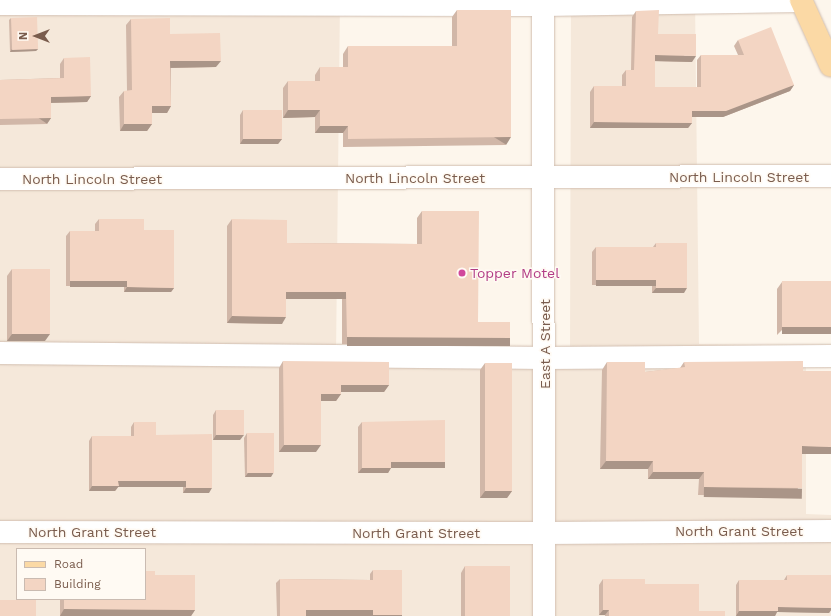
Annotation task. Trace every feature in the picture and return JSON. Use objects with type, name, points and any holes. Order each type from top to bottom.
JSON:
[{"type":"main road","points":[[801,1],[831,66]]},
{"type":"street","points":[[0,4],[801,1]]},
{"type":"street","name":"East A Street","points":[[543,2],[545,177],[544,616]]},
{"type":"street","name":"North Lincoln Street","points":[[0,179],[831,176]]},
{"type":"street","points":[[0,353],[544,358],[831,356]]},
{"type":"street","name":"North Grant Street","points":[[0,532],[544,533],[831,531]]},
{"type":"shaded area","points":[[0,0],[340,0],[336,355],[570,356],[571,0],[695,0],[699,344],[806,346],[806,514],[831,515],[831,616],[0,616]]},
{"type":"building","points":[[457,10],[511,10],[511,137],[348,139],[348,126],[320,126],[320,110],[288,110],[288,81],[320,81],[320,67],[348,67],[348,46],[457,46]]},
{"type":"building","points":[[659,10],[658,34],[696,34],[696,56],[655,55],[655,87],[701,87],[701,55],[744,55],[738,40],[771,27],[794,85],[726,111],[692,111],[692,123],[594,122],[594,86],[626,86],[626,70],[634,70],[636,11]]},
{"type":"building","points":[[37,17],[38,49],[12,50],[11,18]]},
{"type":"building","points":[[170,18],[170,34],[220,33],[221,61],[170,61],[171,106],[152,106],[152,124],[124,124],[124,91],[132,90],[131,19]]},
{"type":"building","points":[[90,57],[91,96],[51,97],[51,118],[0,119],[0,80],[64,78],[64,58]]},
{"type":"building","points":[[243,110],[282,110],[282,139],[243,139]]},
{"type":"building","points":[[422,211],[479,211],[478,322],[510,322],[510,338],[347,337],[346,292],[286,292],[286,317],[232,316],[232,219],[287,220],[287,243],[422,244]]},
{"type":"building","points":[[99,219],[144,219],[144,230],[174,230],[174,288],[127,287],[127,281],[70,281],[70,231],[99,231]]},
{"type":"building","points":[[656,243],[687,243],[687,288],[656,288],[656,280],[596,280],[596,247],[656,247]]},
{"type":"building","points":[[12,269],[50,269],[50,334],[12,334]]},
{"type":"building","points":[[782,281],[831,281],[831,327],[782,327]]},
{"type":"building","points":[[283,361],[389,362],[389,385],[341,385],[341,394],[321,394],[321,445],[284,445]]},
{"type":"building","points":[[803,361],[803,371],[831,371],[831,447],[802,446],[802,488],[704,487],[704,472],[653,472],[653,461],[606,461],[607,362],[645,362],[645,372],[685,367],[684,362]]},
{"type":"building","points":[[485,363],[512,363],[512,491],[485,491]]},
{"type":"building","points":[[216,410],[244,410],[244,435],[216,435]]},
{"type":"building","points":[[445,420],[445,462],[391,462],[391,468],[362,468],[362,422]]},
{"type":"building","points":[[134,422],[156,422],[156,435],[212,434],[212,488],[186,488],[186,481],[118,481],[119,486],[92,486],[92,436],[134,436]]},
{"type":"building","points":[[247,433],[274,433],[274,473],[247,473]]},
{"type":"building","points":[[465,566],[510,566],[510,616],[465,616]]},
{"type":"building","points":[[373,570],[402,570],[402,615],[373,615],[373,610],[306,610],[306,616],[280,616],[280,579],[373,580]]},
{"type":"building","points":[[146,571],[155,571],[155,575],[195,575],[195,610],[64,609],[64,600],[146,600]]},
{"type":"building","points":[[787,575],[831,575],[831,608],[778,607],[778,611],[739,611],[739,580],[787,580]]},
{"type":"building","points":[[603,579],[645,579],[645,584],[699,584],[699,611],[725,611],[725,616],[609,616],[609,610],[603,610]]},
{"type":"building","points":[[0,600],[36,600],[36,616],[0,616]]},
{"type":"place","name":"Topper Motel","points":[[462,273]]}]
